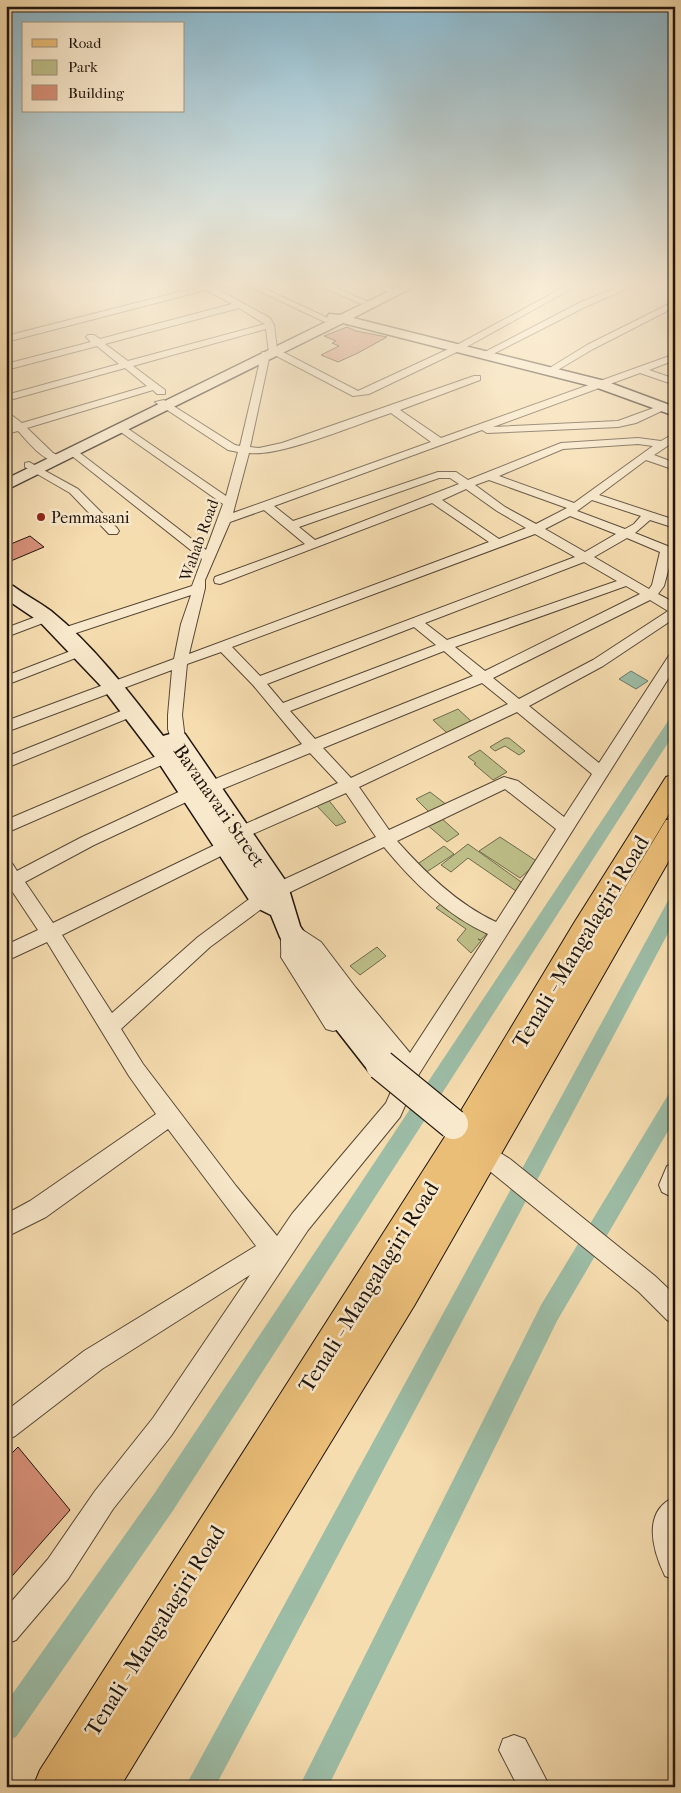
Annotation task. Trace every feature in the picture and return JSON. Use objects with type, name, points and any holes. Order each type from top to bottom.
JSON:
[{"type":"main road","points":[[6,477],[32,467],[238,369]]},
{"type":"main road","points":[[535,369],[600,384],[669,410]]},
{"type":"main road","points":[[53,457],[72,452],[167,403]]},
{"type":"main road","points":[[6,484],[32,467]]},
{"type":"main road","name":"Bavanavari Street","points":[[6,590],[46,617],[81,651],[131,712],[167,747],[234,840],[278,907],[345,1020],[381,1065],[476,1144]]},
{"type":"main road","name":"Tenali - Mangalagiri Road","points":[[476,1144],[584,931],[675,783]]},
{"type":"main road","points":[[73,1783],[401,1293],[476,1144],[675,827]]},
{"type":"street","points":[[6,398],[113,369]]},
{"type":"street","points":[[131,369],[154,387],[167,403],[229,446],[244,451],[264,450],[285,445],[477,378]]},
{"type":"street","name":"Wahab Road","points":[[167,747],[174,722],[185,636],[199,588],[199,580],[225,520],[265,369]]},
{"type":"street","points":[[301,369],[357,394],[414,369]]},
{"type":"street","points":[[548,372],[554,369]]},
{"type":"street","points":[[225,520],[638,369],[675,382]]},
{"type":"street","points":[[6,431],[154,387]]},
{"type":"street","points":[[392,409],[439,442]]},
{"type":"street","points":[[471,430],[618,424],[669,410]]},
{"type":"street","points":[[6,414],[53,457]]},
{"type":"street","points":[[120,428],[229,503]]},
{"type":"street","points":[[6,726],[536,529],[572,510],[621,472],[674,436]]},
{"type":"street","points":[[220,580],[433,499],[565,444],[638,441],[663,444]]},
{"type":"street","points":[[72,452],[209,558]]},
{"type":"street","points":[[646,456],[675,467]]},
{"type":"street","points":[[32,467],[74,491],[113,531]]},
{"type":"street","points":[[6,954],[234,840],[519,706],[640,637],[675,610],[651,594],[501,509],[455,475],[444,474],[291,526]]},
{"type":"street","points":[[275,1251],[228,1194],[136,1070],[64,953],[10,874],[200,791],[483,677],[651,594],[658,586],[671,552],[490,476]]},
{"type":"street","points":[[591,496],[675,524]]},
{"type":"street","points":[[433,499],[498,544]]},
{"type":"street","points":[[265,505],[314,544]]},
{"type":"street","points":[[258,682],[415,620],[499,591],[585,557],[638,527],[649,514]]},
{"type":"street","points":[[281,710],[445,646],[628,581]]},
{"type":"street","points":[[62,633],[199,588]]},
{"type":"street","points":[[6,633],[46,617]]},
{"type":"street","points":[[415,620],[600,771]]},
{"type":"street","points":[[223,646],[258,682],[311,745],[350,786],[387,840],[422,879],[461,912],[478,923],[498,932]]},
{"type":"street","points":[[6,680],[81,651]]},
{"type":"street","points":[[6,1630],[58,1569],[104,1500],[162,1427],[275,1251],[355,1158],[393,1110],[411,1069],[675,656]]},
{"type":"street","points":[[6,763],[131,712]]},
{"type":"street","points":[[6,826],[167,747]]},
{"type":"street","points":[[109,1028],[204,942],[278,907],[387,840],[504,783],[512,785],[565,827]]},
{"type":"street","points":[[278,907],[315,947],[349,994],[411,1069]]},
{"type":"street","points":[[278,907],[292,944],[290,957],[295,966],[339,1032],[362,1062],[398,1097]]},
{"type":"street","points":[[6,1226],[38,1208],[171,1115]]},
{"type":"street","points":[[476,1144],[647,1284],[675,1312]]},
{"type":"street","points":[[6,1427],[93,1360],[275,1251]]},
{"type":"street","points":[[675,1510],[664,1530],[666,1550],[675,1566]]},
{"type":"street","points":[[514,1750],[535,1787]]},
{"type":"green space","points":[[458,709],[472,722],[447,733],[433,720]]},
{"type":"green space","points":[[505,738],[509,738],[525,751],[519,755],[505,746],[495,751],[490,747]]},
{"type":"green space","points":[[480,750],[507,772],[493,780],[468,757]]},
{"type":"green space","points":[[430,792],[447,805],[432,815],[416,799]]},
{"type":"green space","points":[[327,798],[346,822],[336,826],[315,804]]},
{"type":"green space","points":[[440,817],[459,834],[447,842],[425,823]]},
{"type":"green space","points":[[500,837],[538,862],[520,878],[479,851]]},
{"type":"green space","points":[[468,844],[524,884],[516,891],[468,858],[451,872],[441,865]]},
{"type":"green space","points":[[444,846],[454,854],[425,873],[416,865]]},
{"type":"green space","points":[[445,900],[490,930],[481,940],[478,939],[481,941],[471,953],[457,940],[466,929],[436,908]]},
{"type":"green space","points":[[377,947],[386,956],[360,975],[350,966]]},
{"type":"shaded area","points":[[631,671],[648,681],[636,689],[619,679]]},
{"type":"building","points":[[30,536],[44,547],[6,563],[6,546]]},
{"type":"building","points":[[18,1447],[70,1510],[6,1583],[6,1459]]},
{"type":"waterway","points":[[6,1727],[163,1503],[675,721]]},
{"type":"waterway","points":[[199,1787],[675,904]]},
{"type":"waterway","points":[[313,1787],[549,1313],[675,1101]]},
{"type":"place","name":"Pemmasani","points":[[41,517]]}]
